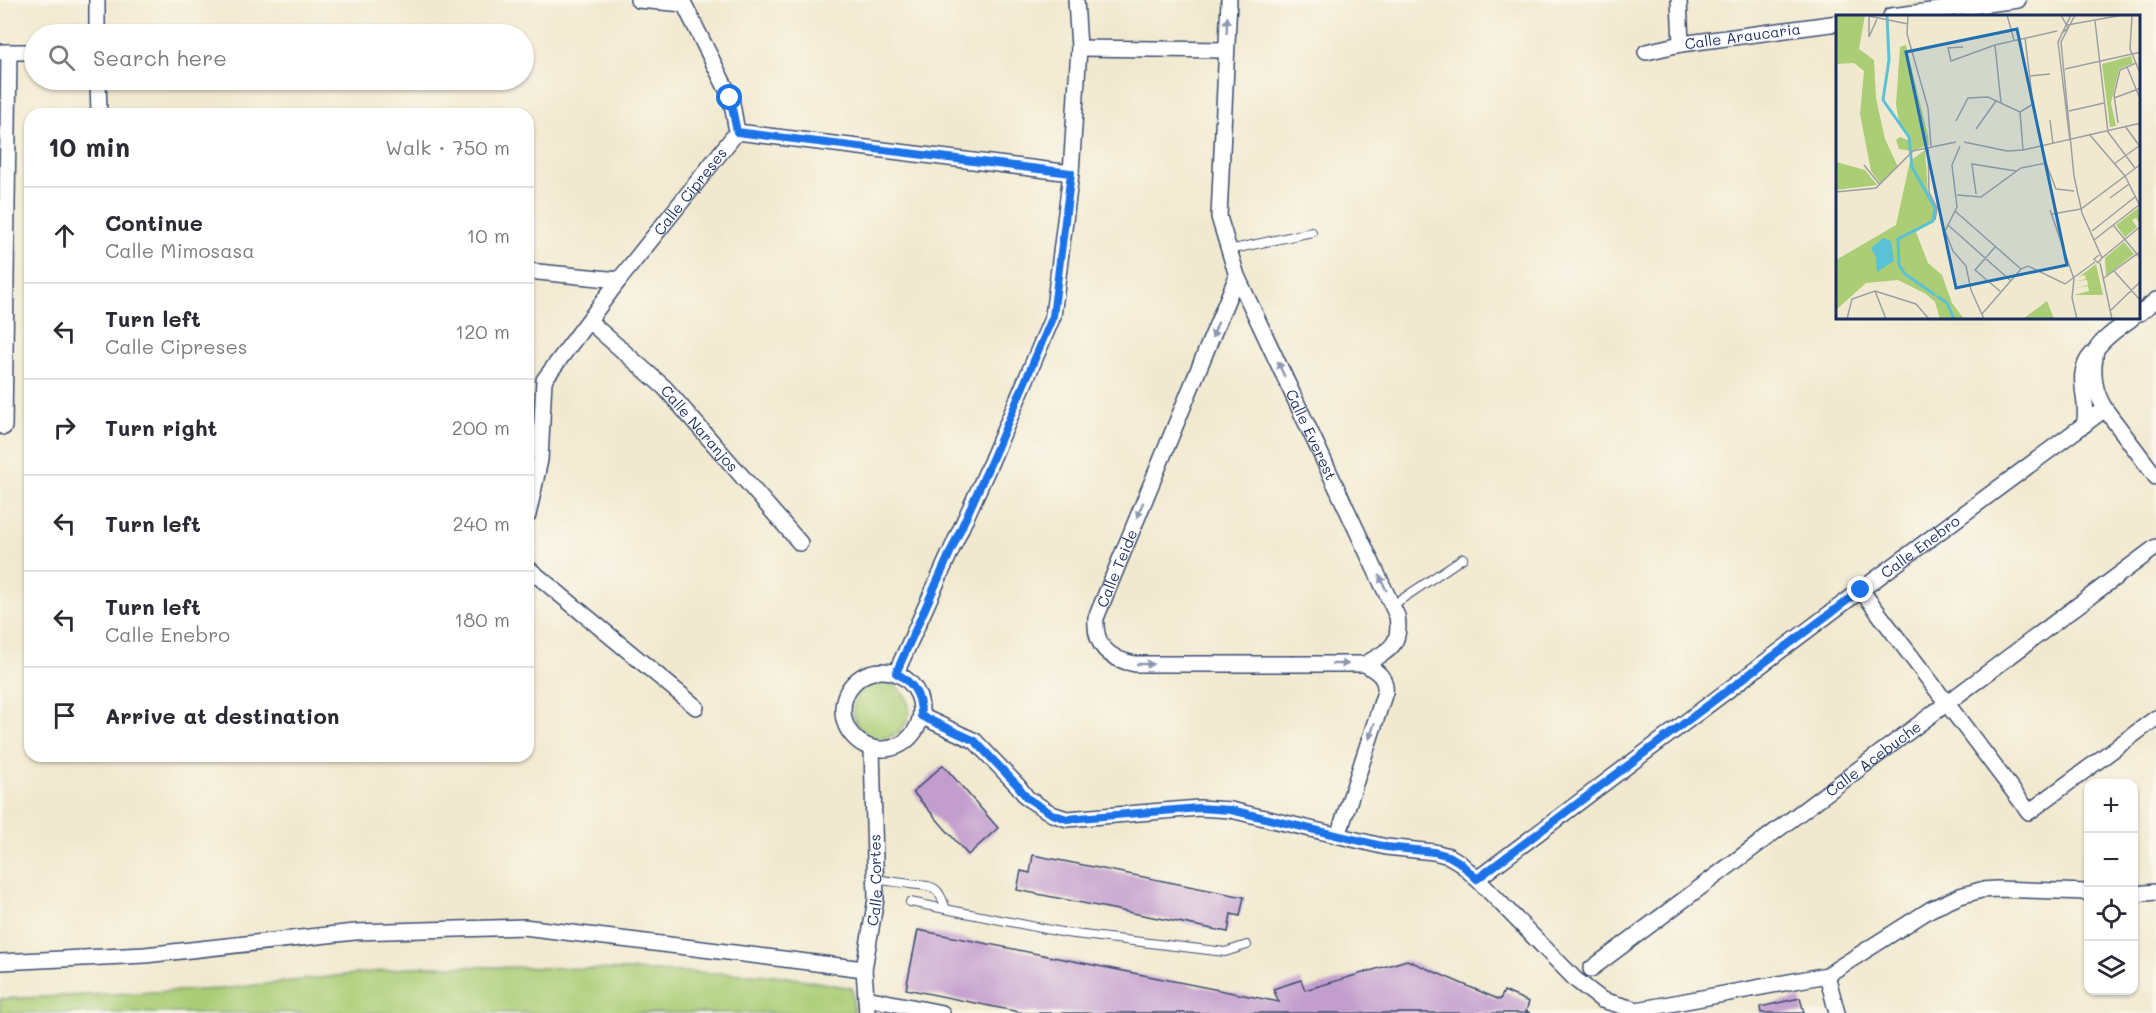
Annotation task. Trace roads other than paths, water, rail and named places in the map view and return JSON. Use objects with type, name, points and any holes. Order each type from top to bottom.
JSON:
[{"type":"street","points":[[97,0],[97,24]]},
{"type":"street","points":[[638,0],[684,4],[730,98],[737,132]]},
{"type":"street","points":[[896,673],[990,464],[1053,316],[1071,173],[1079,48],[1076,0]]},
{"type":"street","name":"Calle Everest","points":[[1229,0],[1219,217],[1237,276],[1393,605],[1399,629],[1394,645],[1365,664]]},
{"type":"street","points":[[1679,0],[1681,44]]},
{"type":"street","points":[[1899,15],[2018,0]]},
{"type":"street","name":"Calle Araucaria","points":[[1646,52],[1681,44],[1836,23]]},
{"type":"street","points":[[1079,48],[1226,50]]},
{"type":"street","points":[[4,427],[5,52],[24,52]]},
{"type":"street","points":[[98,90],[99,108]]},
{"type":"street","name":"Calle Cipreses","points":[[534,488],[540,460],[544,380],[590,322],[619,280],[737,132],[1071,173]]},
{"type":"street","points":[[534,272],[619,280]]},
{"type":"street","name":"Calle Teide","points":[[1237,276],[1096,618],[1095,628],[1100,644],[1120,661],[1135,664],[1365,664]]},
{"type":"street","points":[[2141,311],[2156,300]]},
{"type":"street","points":[[2084,425],[2087,410],[2083,399],[2082,377],[2087,360],[2110,336],[2130,320]]},
{"type":"street","name":"Calle Naranjos","points":[[590,322],[665,388],[800,543]]},
{"type":"street","points":[[2096,351],[2093,376],[2098,398],[2156,477]]},
{"type":"street","name":"Calle Enebro","points":[[1477,879],[2105,409]]},
{"type":"street","name":"Calle Acebuche","points":[[1591,969],[2156,547]]},
{"type":"street","points":[[534,573],[696,707]]},
{"type":"street","points":[[1861,590],[2029,812],[2156,718]]},
{"type":"street","points":[[1338,836],[1385,692],[1384,679],[1365,664]]},
{"type":"street","points":[[884,670],[896,673],[913,685],[918,694],[921,716],[918,728],[904,743],[885,750],[872,749],[852,737],[843,716],[843,704],[846,693],[853,683],[862,676],[884,670]]},
{"type":"street","points":[[921,716],[975,741],[1027,798],[1052,814],[1067,819],[1199,808],[1231,810],[1386,847],[1434,852],[1449,856],[1477,879],[1576,980],[1602,1000],[1637,1010],[1827,975],[1931,909],[1959,896],[1981,890],[2084,892]]},
{"type":"street","name":"Calle Cortes","points":[[866,1006],[864,969],[876,899],[872,749]]},
{"type":"street","points":[[2138,894],[2156,892]]},
{"type":"street","points":[[0,963],[145,956],[355,932],[524,927],[864,969]]},
{"type":"street","points":[[1827,975],[1837,1013]]},
{"type":"street","points":[[866,1006],[942,1013]]},
{"type":"lane","points":[[1229,250],[1312,232]]},
{"type":"lane","points":[[1393,605],[1463,558]]},
{"type":"lane","points":[[876,879],[926,884],[936,890],[946,909]]},
{"type":"lane","points":[[910,902],[1066,933],[1225,952],[1247,945]]}]
